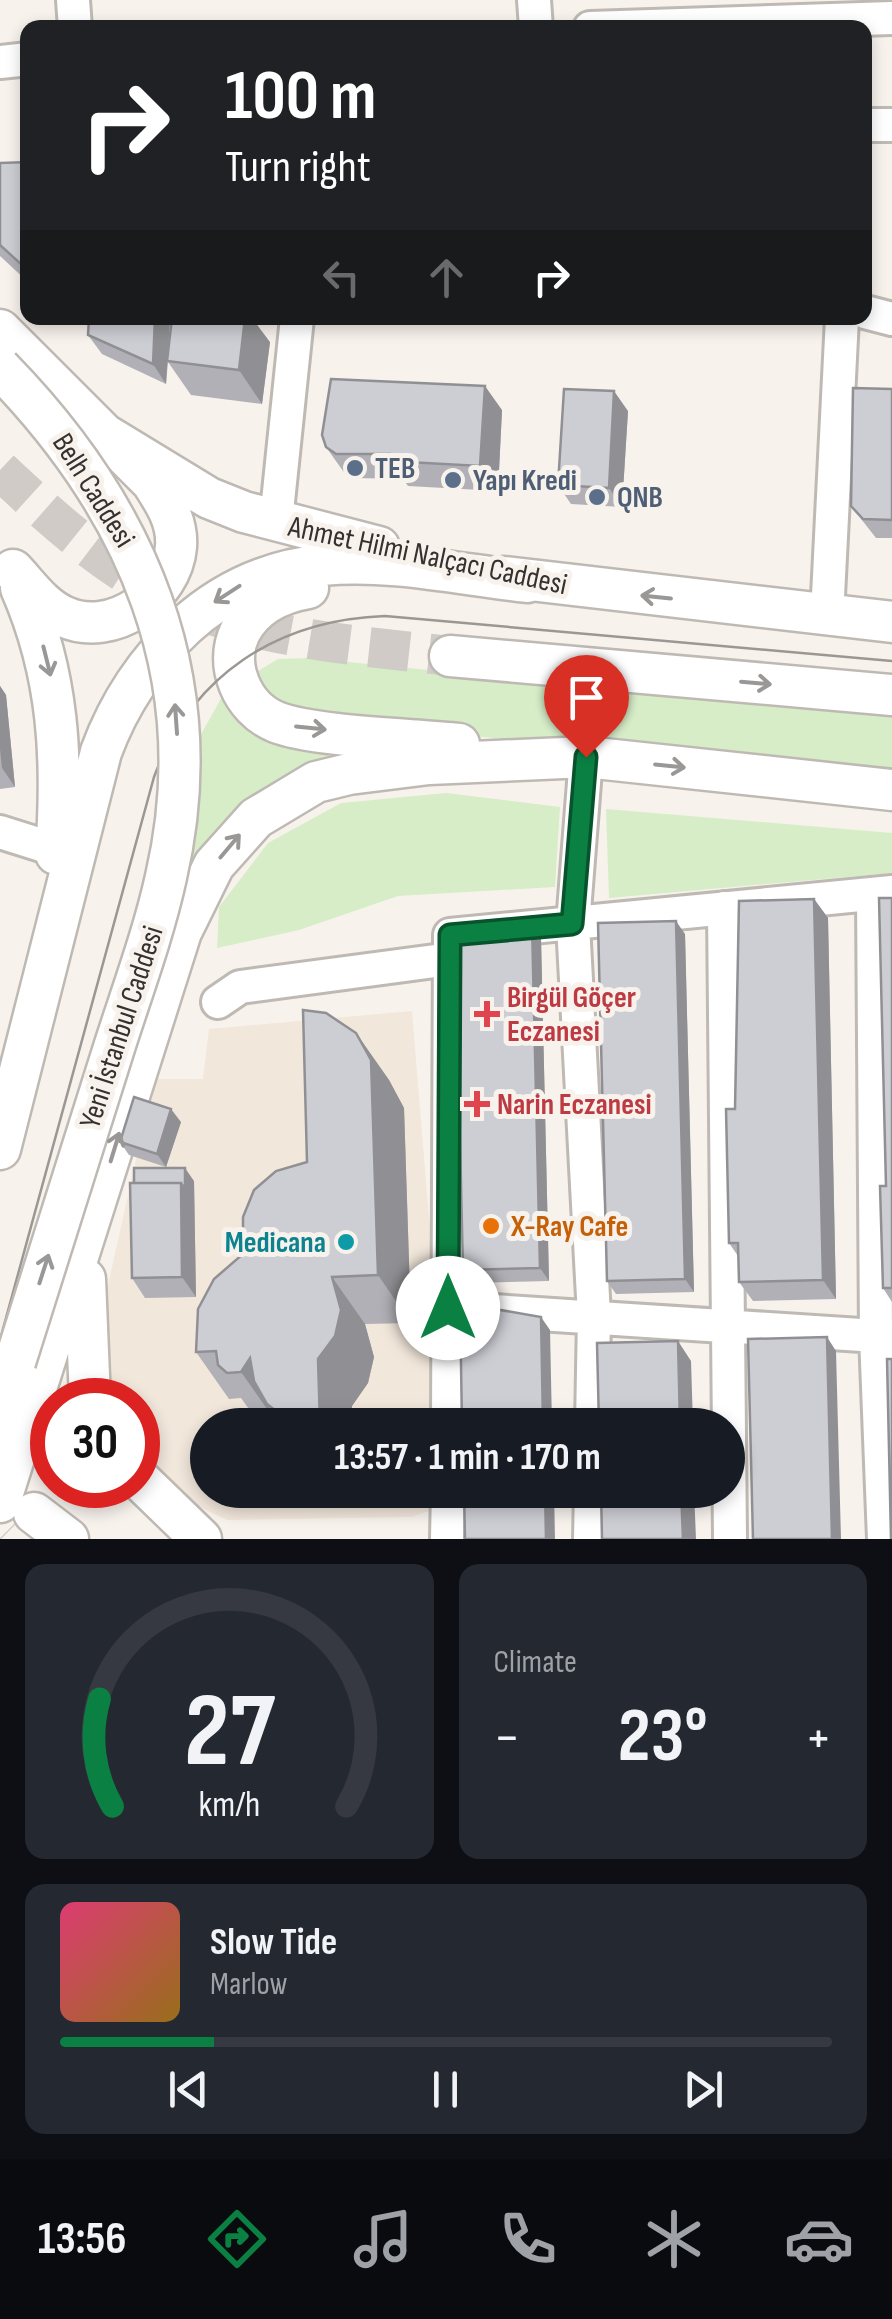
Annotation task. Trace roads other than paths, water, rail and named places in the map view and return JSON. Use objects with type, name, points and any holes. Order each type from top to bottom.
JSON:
[{"type":"main road","name":"Belh Caddesi","points":[[0,330],[104,434]]},
{"type":"main road","name":"Belh Caddesi","points":[[0,368],[57,428],[105,496],[132,548],[161,629]]},
{"type":"main road","name":"Ahmet Hilmi Nalçacı Caddesi","points":[[104,434],[179,484],[276,521],[527,582],[892,622]]},
{"type":"main road","points":[[7,560],[50,609],[88,622],[130,613],[163,580],[176,552],[168,506],[152,482],[104,434]]},
{"type":"main road","points":[[7,560],[36,622],[54,690],[61,758],[48,948]]},
{"type":"main road","points":[[0,1148],[4,1114],[111,725],[158,653],[219,598],[276,571],[340,562],[527,582]]},
{"type":"main road","points":[[527,582],[439,586],[342,584],[285,593],[259,608],[241,630],[235,646],[237,677],[252,705],[280,724],[892,790]]},
{"type":"main road","name":"Yeni İstanbul Caddesi","points":[[0,1416],[166,876],[179,762],[174,690],[161,629]]},
{"type":"main road","points":[[450,656],[892,695]]},
{"type":"main road","points":[[68,1539],[17,1508],[86,1240],[181,932],[196,895],[234,838],[283,798],[332,778],[429,764],[586,757]]},
{"type":"main road","points":[[86,1240],[84,1308],[89,1378]]},
{"type":"main road","points":[[160,1499],[201,1539]]},
{"type":"street","points":[[832,20],[892,18]]},
{"type":"street","points":[[276,521],[296,325]]},
{"type":"street","points":[[828,616],[842,325]]},
{"type":"street","points":[[586,757],[572,924],[594,1316],[592,1408]]},
{"type":"street","points":[[0,832],[57,850]]},
{"type":"street","points":[[218,1002],[240,986],[572,924],[882,893],[884,1539]]},
{"type":"street","points":[[724,908],[730,1539]]},
{"type":"street","points":[[448,1408],[450,947]]},
{"type":"street","points":[[448,1308],[884,1336]]},
{"type":"street","points":[[448,1508],[448,1539]]},
{"type":"street","points":[[590,1539],[591,1508]]},
{"type":"tunnel","points":[[0,470],[99,555],[165,596],[269,631],[341,644],[450,656]]},
{"type":"tram line","points":[[0,1340],[154,777],[170,741],[191,709],[215,682],[243,660],[309,628],[385,616],[892,661]]},
{"type":"place","name":"TEB","points":[[355,468]]},
{"type":"place","name":"Yapı Kredi","points":[[453,480]]},
{"type":"place","name":"QNB","points":[[597,497]]},
{"type":"place","name":"Birgül Göçer Eczanesi","points":[[487,1014]]},
{"type":"place","name":"Narin Eczanesi","points":[[477,1104]]},
{"type":"place","name":"X-Ray Cafe","points":[[491,1226]]},
{"type":"place","name":"Medicana","points":[[346,1242]]}]
